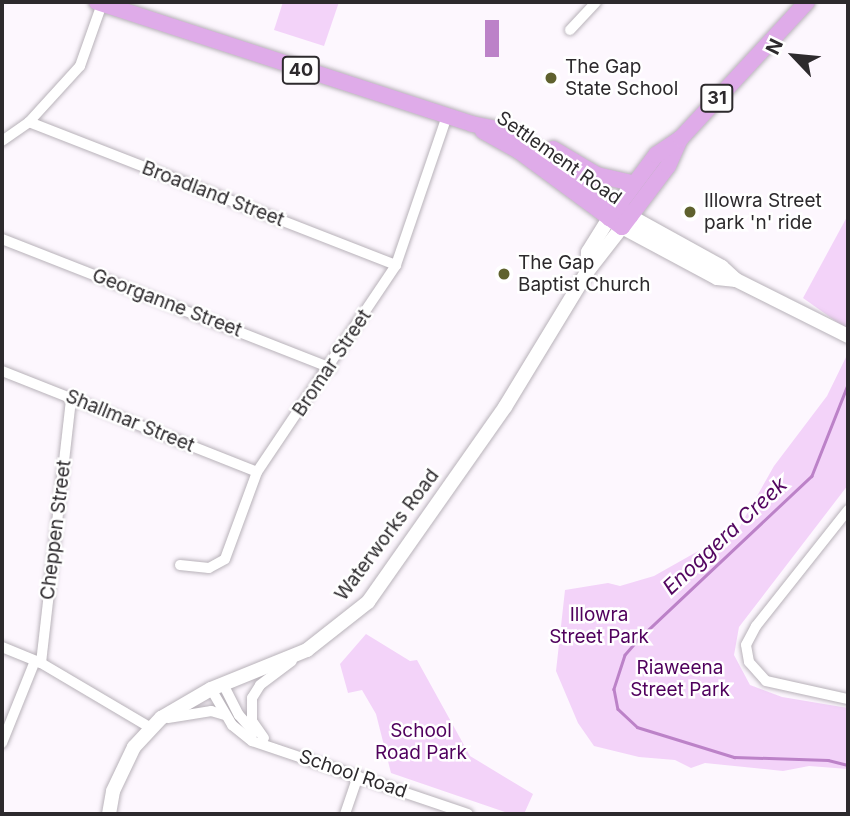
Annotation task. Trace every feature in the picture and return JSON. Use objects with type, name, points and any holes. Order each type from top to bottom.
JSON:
[{"type":"main road","name":"Waterworks Road","points":[[109,814],[122,768],[156,723],[217,687],[306,650],[368,602],[505,407],[619,217],[633,183],[656,155],[681,138],[806,2]]},
{"type":"main road","name":"Settlement Road","points":[[100,3],[472,124],[512,132],[619,217]]},
{"type":"main road","name":"Settlement Road","points":[[472,124],[519,151],[619,217]]},
{"type":"main road","points":[[512,132],[597,175],[633,183]]},
{"type":"main road","name":"Waterworks Road","points":[[619,217],[668,166],[681,138]]},
{"type":"main road","points":[[619,217],[717,278],[736,280],[848,336]]},
{"type":"street","points":[[570,30],[596,2]]},
{"type":"street","points":[[2,141],[29,122],[80,66],[100,3]]},
{"type":"street","name":"Bromar Street","points":[[180,565],[209,568],[225,559],[257,472],[331,368],[396,265],[447,116]]},
{"type":"street","name":"Broadland Street","points":[[29,122],[396,265]]},
{"type":"street","name":"Georganne Street","points":[[2,239],[331,368]]},
{"type":"street","name":"Shallmar Street","points":[[2,371],[257,472]]},
{"type":"street","name":"Cheppen Street","points":[[2,743],[38,662],[71,398]]},
{"type":"street","points":[[847,516],[756,625],[746,646],[749,662],[766,681],[848,699]]},
{"type":"street","points":[[2,647],[38,662],[156,723],[211,711],[225,715]]},
{"type":"street","points":[[264,738],[251,718],[253,695],[306,650]]},
{"type":"street","name":"School Road","points":[[217,687],[225,715],[247,738],[468,814]]},
{"type":"street","name":"School Road","points":[[217,687],[241,718],[278,748]]},
{"type":"street","points":[[345,814],[358,776]]},
{"type":"green space","points":[[283,2],[339,2],[324,46],[274,30]]},
{"type":"green space","points":[[848,215],[848,330],[803,298]]},
{"type":"green space","points":[[848,353],[848,485],[739,627],[734,655],[750,685],[782,697],[848,708],[848,769],[809,766],[783,771],[705,763],[691,768],[675,760],[639,757],[594,746],[578,723],[556,671],[565,590],[608,583],[620,586],[654,576],[739,528],[774,466],[827,396]]},
{"type":"green space","name":"School Road Park","points":[[366,634],[410,661],[417,660],[470,756],[533,794],[524,814],[511,814],[391,773],[376,714],[362,690],[348,693],[340,664]]},
{"type":"shaded area","points":[[485,20],[499,20],[499,57],[485,57]]},
{"type":"waterway","name":"Enoggera Creek","points":[[848,385],[812,476],[639,639],[625,655],[614,689],[618,709],[637,727],[734,757],[828,760],[848,765]]},
{"type":"place","name":"The Gap State School","points":[[551,78]]},
{"type":"place","name":"Illowra Street park 'n' ride","points":[[690,212]]},
{"type":"place","name":"The Gap Baptist Church","points":[[504,274]]},
{"type":"park label","name":"Illowra Street Park","points":[[599,626]]},
{"type":"park label","name":"Riaweena Street Park","points":[[680,679]]}]
